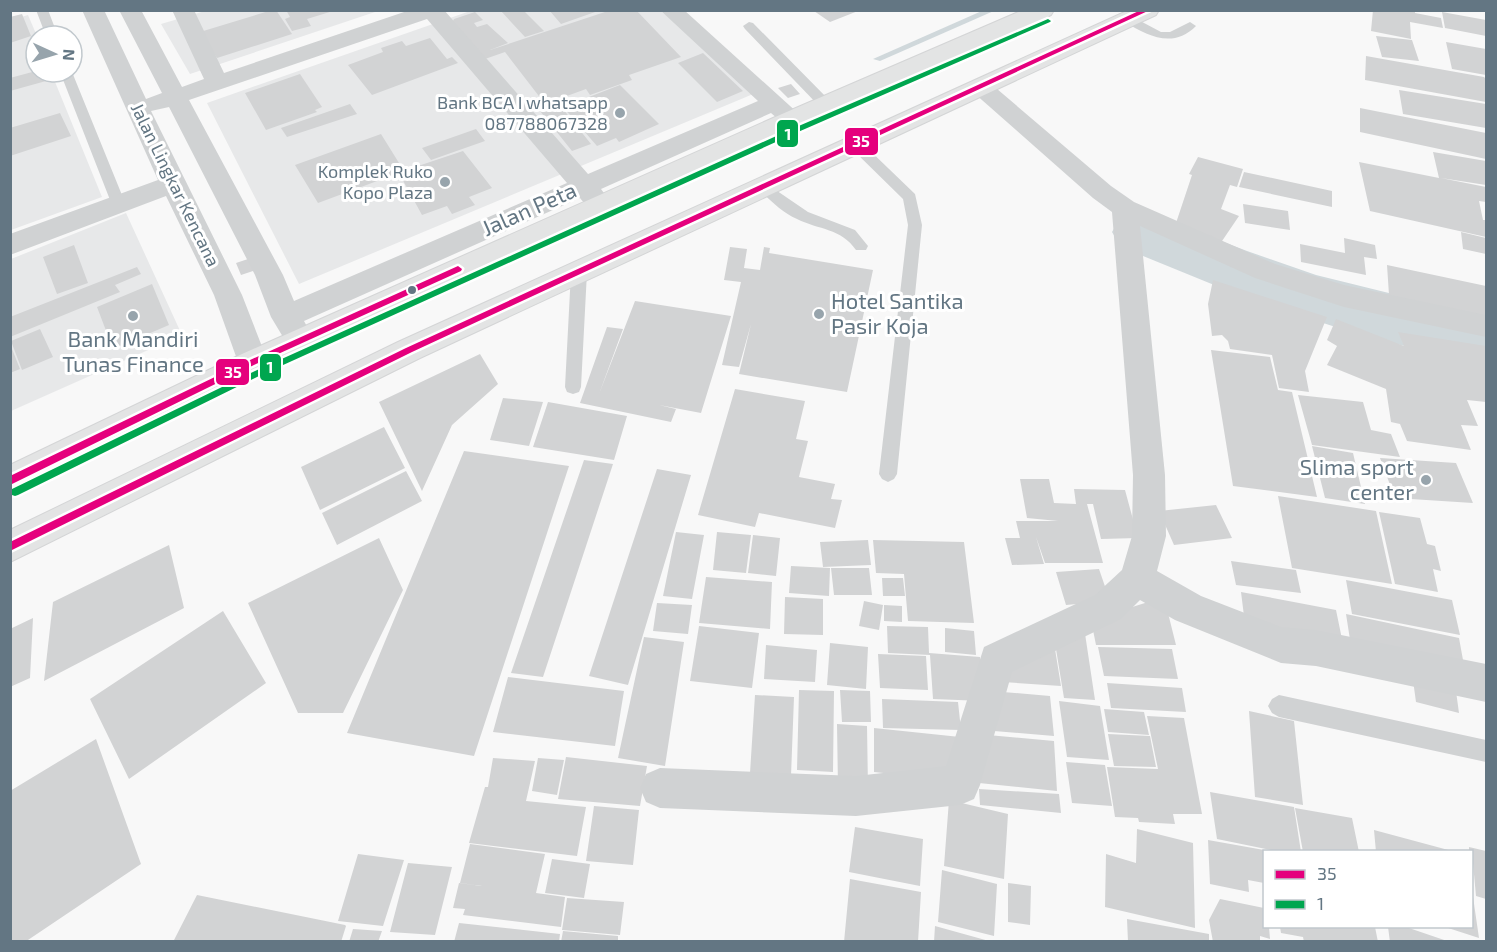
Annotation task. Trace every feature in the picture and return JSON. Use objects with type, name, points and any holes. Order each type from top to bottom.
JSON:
[{"type":"main road","name":"Jalan Peta","points":[[10,481],[300,341],[591,195],[782,111],[825,104],[1043,10]]},
{"type":"main road","points":[[10,547],[409,350],[1138,15]]},
{"type":"street","name":"Jalan Lingkar Kencana","points":[[93,10],[173,184],[228,295],[253,362]]},
{"type":"street","name":"Jalan Lingkar Kencana","points":[[130,10],[269,275],[286,317],[300,341]]},
{"type":"street","points":[[183,10],[213,75]]},
{"type":"street","points":[[138,110],[174,97],[213,75],[377,10]]},
{"type":"street","points":[[670,10],[782,111]]},
{"type":"street","points":[[213,75],[432,11],[591,195]]},
{"type":"street","points":[[982,88],[1086,179],[1125,208],[1265,271],[1344,296],[1486,326]]},
{"type":"street","points":[[10,245],[173,184]]},
{"type":"street","name":"Jalan Peta","points":[[286,317],[591,195]]},
{"type":"street","points":[[660,788],[856,796],[960,785],[997,660],[1108,607],[1137,579],[1149,536],[1149,475],[1125,208]]},
{"type":"street","points":[[1137,579],[1188,608],[1281,645],[1316,648],[1486,683]]},
{"type":"lane","points":[[1138,15],[1154,33],[1169,37],[1191,26]]},
{"type":"lane","points":[[749,26],[825,104]]},
{"type":"lane","points":[[71,84],[119,205]]},
{"type":"lane","points":[[856,145],[910,196],[915,225],[888,474]]},
{"type":"lane","points":[[764,187],[784,204],[805,217],[844,230],[856,237],[861,246]]},
{"type":"lane","points":[[573,387],[579,272]]},
{"type":"lane","points":[[1279,706],[1486,751]]},
{"type":"shaded area","points":[[473,10],[661,11],[758,92],[299,284],[207,103]]},
{"type":"shaded area","points":[[205,11],[378,11],[190,74],[161,24]]},
{"type":"shaded area","points":[[28,15],[32,24],[24,24],[24,84],[56,84],[102,197],[11,230],[11,20]]},
{"type":"shaded area","points":[[126,213],[182,335],[11,411],[11,259]]},
{"type":"building","points":[[276,10],[292,34],[217,58],[200,32]]},
{"type":"building","points":[[286,10],[333,11],[307,19],[311,26],[292,31],[285,19],[290,17]]},
{"type":"building","points":[[500,10],[523,10],[544,31],[525,37]]},
{"type":"building","points":[[549,10],[598,10],[598,11],[561,24]]},
{"type":"building","points":[[611,10],[636,10],[681,57],[629,75],[632,80],[590,95],[586,89],[545,104],[505,52],[485,59],[452,23],[454,19],[475,12],[483,20],[474,23],[477,27],[487,24],[508,43],[490,50]]},
{"type":"building","points":[[1373,10],[1415,10],[1415,13],[1441,18],[1443,28],[1410,22],[1411,39],[1371,31]]},
{"type":"building","points":[[814,11],[858,11],[830,22]]},
{"type":"building","points":[[1442,12],[1486,20],[1486,36],[1445,28]]},
{"type":"building","points":[[22,14],[26,24],[24,24],[24,38],[10,43],[10,17]]},
{"type":"building","points":[[1376,36],[1412,40],[1419,61],[1382,57]]},
{"type":"building","points":[[430,38],[447,59],[452,57],[458,63],[372,95],[348,65],[383,52],[381,48],[402,41],[406,46]]},
{"type":"building","points":[[1446,42],[1486,49],[1486,75],[1452,69]]},
{"type":"building","points":[[703,53],[743,91],[717,102],[678,63]]},
{"type":"building","points":[[1366,56],[1484,77],[1486,79],[1486,102],[1365,80]]},
{"type":"building","points":[[24,74],[24,84],[35,84],[10,91],[10,78]]},
{"type":"building","points":[[300,74],[322,107],[315,110],[317,112],[266,130],[245,93]]},
{"type":"building","points":[[791,84],[800,94],[788,98],[778,88]]},
{"type":"building","name":"Bank BCA I whatsapp 087788067328","points":[[620,85],[659,124],[619,142],[616,138],[597,146],[563,107]]},
{"type":"building","points":[[1399,90],[1486,104],[1486,128],[1403,114]]},
{"type":"building","points":[[350,104],[357,114],[287,137],[281,128]]},
{"type":"building","points":[[559,104],[591,144],[572,151],[540,111]]},
{"type":"building","points":[[1360,108],[1486,133],[1486,159],[1360,132]]},
{"type":"building","points":[[60,113],[71,136],[10,156],[10,128]]},
{"type":"building","points":[[476,129],[485,141],[431,160],[422,148]]},
{"type":"building","points":[[381,134],[404,171],[318,203],[295,165]]},
{"type":"building","name":"Komplek Ruko Kopo Plaza","points":[[463,151],[492,188],[469,197],[475,205],[452,214],[447,206],[422,215],[400,175],[418,166]]},
{"type":"building","points":[[1433,152],[1486,161],[1486,185],[1441,178],[1486,187],[1486,202],[1479,201],[1483,220],[1486,220],[1486,237],[1370,211],[1359,162],[1439,178]]},
{"type":"building","points":[[1198,157],[1243,169],[1237,187],[1230,185],[1221,209],[1239,216],[1220,244],[1176,223],[1192,175],[1189,174]]},
{"type":"building","points":[[1244,172],[1332,191],[1332,207],[1239,187]]},
{"type":"building","points":[[1243,204],[1288,211],[1290,230],[1245,223]]},
{"type":"building","points":[[1461,232],[1486,238],[1486,254],[1463,249]]},
{"type":"building","points":[[1344,238],[1375,245],[1377,259],[1364,257],[1366,275],[1301,262],[1300,244],[1345,253]]},
{"type":"building","points":[[74,245],[88,283],[57,294],[43,257]]},
{"type":"building","points":[[730,247],[747,249],[744,268],[760,270],[764,247],[770,248],[769,253],[873,270],[847,392],[739,374],[751,324],[739,367],[722,365],[741,282],[724,280]]},
{"type":"building","points":[[254,257],[259,269],[241,275],[236,263]]},
{"type":"building","points":[[1387,265],[1486,286],[1486,317],[1389,295]]},
{"type":"building","points":[[137,267],[141,274],[115,285],[120,292],[10,337],[10,317]]},
{"type":"building","points":[[1213,280],[1327,317],[1305,371],[1309,392],[1279,388],[1272,355],[1230,349],[1228,341],[1222,335],[1212,336],[1208,304]]},
{"type":"building","name":"Bank Mandiri Tunas Finance","points":[[152,284],[169,325],[113,349],[97,307]]},
{"type":"building","points":[[635,301],[731,316],[701,413],[659,405],[676,409],[671,422],[580,403],[607,327],[623,329],[599,394]]},
{"type":"building","points":[[1336,319],[1404,346],[1398,332],[1486,346],[1486,402],[1467,400],[1478,426],[1461,425],[1471,450],[1407,441],[1400,424],[1391,422],[1386,389],[1327,365],[1337,346],[1327,340]]},
{"type":"building","points":[[40,329],[53,357],[22,370],[11,341]]},
{"type":"building","points":[[10,344],[20,369],[10,373]]},
{"type":"building","points":[[1211,350],[1270,357],[1278,390],[1292,392],[1317,497],[1233,486]]},
{"type":"building","points":[[480,354],[498,384],[452,425],[422,491],[379,402]]},
{"type":"building","points":[[735,389],[805,401],[796,439],[808,441],[799,477],[835,484],[831,499],[842,500],[835,528],[759,513],[755,527],[698,515]]},
{"type":"building","points":[[1298,395],[1363,402],[1371,430],[1391,434],[1400,457],[1312,445]]},
{"type":"building","points":[[503,398],[543,402],[529,446],[490,440]]},
{"type":"building","points":[[548,402],[627,416],[614,460],[533,447]]},
{"type":"building","points":[[384,427],[405,468],[320,510],[301,467]]},
{"type":"building","points":[[1312,446],[1353,453],[1365,504],[1325,498]]},
{"type":"building","points":[[464,451],[569,466],[474,756],[347,733]]},
{"type":"building","name":"Slima sport center","points":[[1380,458],[1456,463],[1473,503],[1395,498]]},
{"type":"building","points":[[584,460],[613,464],[543,677],[511,673]]},
{"type":"building","points":[[657,469],[691,475],[628,685],[589,676]]},
{"type":"building","points":[[406,471],[422,501],[337,545],[322,513]]},
{"type":"building","points":[[1020,479],[1049,479],[1054,503],[1076,504],[1074,489],[1125,490],[1138,538],[1101,539],[1093,504],[1087,504],[1103,563],[1045,563],[1036,537],[1044,564],[1012,565],[1005,538],[1020,538],[1016,521],[1058,521],[1027,518]]},
{"type":"building","points":[[1278,496],[1376,511],[1392,584],[1292,568]]},
{"type":"building","points":[[1216,505],[1232,538],[1174,545],[1159,511]]},
{"type":"building","points":[[1379,512],[1420,518],[1427,544],[1435,546],[1441,571],[1433,569],[1438,592],[1395,584]]},
{"type":"building","points":[[676,532],[704,535],[692,599],[663,596]]},
{"type":"building","points":[[717,532],[751,535],[746,573],[713,570]]},
{"type":"building","points":[[753,535],[780,538],[776,576],[748,573]]},
{"type":"building","points":[[379,538],[403,590],[343,713],[298,713],[248,603]]},
{"type":"building","points":[[868,540],[871,565],[823,567],[820,542]]},
{"type":"building","points":[[873,540],[964,542],[974,623],[908,621],[904,574],[876,573]]},
{"type":"building","points":[[169,545],[184,608],[44,681],[53,602]]},
{"type":"building","points":[[1231,561],[1296,570],[1301,593],[1236,585]]},
{"type":"building","points":[[791,566],[830,568],[829,596],[789,593]]},
{"type":"building","points":[[831,568],[869,568],[872,595],[834,595]]},
{"type":"building","points":[[1099,569],[1110,601],[1066,605],[1056,572]]},
{"type":"building","points":[[706,577],[772,582],[770,629],[699,623]]},
{"type":"building","points":[[882,578],[903,578],[905,596],[883,596]]},
{"type":"building","points":[[1346,580],[1452,600],[1460,635],[1352,614]]},
{"type":"building","points":[[1241,592],[1336,610],[1343,644],[1245,624]]},
{"type":"building","points":[[785,597],[823,599],[823,635],[784,634]]},
{"type":"building","points":[[1164,597],[1176,645],[1096,645],[1091,620]]},
{"type":"building","points":[[864,601],[883,605],[879,630],[859,626]]},
{"type":"building","points":[[657,603],[692,605],[688,634],[653,631]]},
{"type":"building","points":[[884,605],[902,606],[902,622],[884,621]]},
{"type":"building","points":[[223,611],[266,683],[129,779],[90,699]]},
{"type":"building","points":[[1346,614],[1459,638],[1465,671],[1351,646]]},
{"type":"building","points":[[33,618],[30,678],[10,687],[10,629]]},
{"type":"building","points":[[699,626],[759,633],[752,688],[690,681]]},
{"type":"building","points":[[887,626],[928,627],[929,653],[980,657],[983,701],[933,699],[930,655],[888,653]]},
{"type":"building","points":[[1084,627],[1095,700],[1064,698],[1055,643]]},
{"type":"building","points":[[945,628],[974,631],[976,655],[945,652]]},
{"type":"building","points":[[644,637],[684,642],[665,766],[618,758]]},
{"type":"building","points":[[830,643],[868,647],[866,689],[827,685]]},
{"type":"building","points":[[766,645],[817,650],[815,682],[764,679]]},
{"type":"building","points":[[1098,647],[1172,649],[1178,679],[1104,676]]},
{"type":"building","points":[[1055,649],[1061,686],[1003,682],[999,660]]},
{"type":"building","points":[[878,654],[926,656],[928,690],[880,688]]},
{"type":"building","points":[[1412,673],[1455,684],[1459,713],[1416,702]]},
{"type":"building","points":[[508,677],[624,691],[615,746],[493,732]]},
{"type":"building","points":[[1107,683],[1182,688],[1186,712],[1111,708]]},
{"type":"building","points":[[799,690],[834,691],[833,772],[797,770]]},
{"type":"building","points":[[840,690],[870,691],[871,722],[842,722]]},
{"type":"building","points":[[991,691],[1050,696],[1054,736],[994,731]]},
{"type":"building","points":[[755,695],[794,697],[791,776],[750,773]]},
{"type":"building","points":[[882,699],[958,702],[961,730],[883,728]]},
{"type":"building","points":[[1059,701],[1100,706],[1109,760],[1067,757]]},
{"type":"building","points":[[1104,709],[1144,712],[1149,735],[1108,732]]},
{"type":"building","points":[[1249,711],[1294,721],[1303,805],[1255,797]]},
{"type":"building","points":[[1147,716],[1184,718],[1202,814],[1173,814],[1175,824],[1139,822],[1138,818],[1115,817],[1107,767],[1158,769]]},
{"type":"building","points":[[837,724],[867,726],[868,789],[838,788]]},
{"type":"building","points":[[874,728],[960,737],[960,781],[874,772]]},
{"type":"building","points":[[977,734],[1054,741],[1057,791],[979,783]]},
{"type":"building","points":[[1108,734],[1150,736],[1156,767],[1114,766]]},
{"type":"building","points":[[96,739],[141,864],[25,942],[10,942],[10,791]]},
{"type":"building","points":[[566,757],[647,766],[640,806],[558,799]]},
{"type":"building","points":[[493,758],[535,761],[526,801],[586,807],[577,856],[469,843],[485,787],[488,787]]},
{"type":"building","points":[[538,758],[564,760],[557,795],[532,791]]},
{"type":"building","points":[[1066,762],[1105,765],[1112,806],[1072,803]]},
{"type":"building","points":[[979,789],[1059,794],[1061,813],[980,805]]},
{"type":"building","points":[[1210,792],[1294,807],[1301,850],[1270,850],[1217,839]]},
{"type":"building","points":[[949,800],[1008,814],[1004,879],[944,866]]},
{"type":"building","points":[[594,806],[639,810],[633,865],[586,861]]},
{"type":"building","points":[[1295,808],[1352,818],[1359,850],[1303,850]]},
{"type":"building","points":[[855,827],[923,839],[920,886],[849,872]]},
{"type":"building","points":[[1137,829],[1193,843],[1195,928],[1105,907],[1106,854],[1136,863]]},
{"type":"building","points":[[1374,830],[1448,850],[1376,850]]},
{"type":"building","points":[[1208,840],[1264,850],[1263,883],[1248,880],[1249,892],[1210,884]]},
{"type":"building","points":[[470,844],[545,854],[536,893],[565,897],[561,927],[463,915],[465,909],[453,908],[459,883],[482,886],[460,883]]},
{"type":"building","points":[[1469,847],[1486,851],[1486,899],[1476,896],[1473,850],[1469,850]]},
{"type":"building","points":[[358,854],[404,860],[383,926],[338,921]]},
{"type":"building","points":[[552,859],[590,864],[584,898],[545,893]]},
{"type":"building","points":[[408,863],[452,867],[435,935],[390,932]]},
{"type":"building","points":[[942,870],[997,884],[994,936],[938,922]]},
{"type":"building","points":[[850,879],[921,892],[918,942],[844,942]]},
{"type":"building","points":[[1008,883],[1031,886],[1030,925],[1008,922]]},
{"type":"building","points":[[197,895],[346,926],[341,942],[173,942]]},
{"type":"building","points":[[1473,897],[1479,938],[1448,928],[1473,928]]},
{"type":"building","points":[[567,898],[624,902],[620,935],[562,930]]},
{"type":"building","points":[[1220,899],[1263,908],[1263,928],[1269,928],[1270,939],[1260,936],[1260,942],[1213,942],[1209,920]]},
{"type":"building","points":[[1127,919],[1209,934],[1209,942],[1128,942]]},
{"type":"building","points":[[459,923],[560,934],[559,942],[454,942]]},
{"type":"building","points":[[935,926],[989,941],[989,942],[934,942]]},
{"type":"building","points":[[1280,928],[1375,928],[1378,942],[1304,942],[1303,937],[1281,933]]},
{"type":"building","points":[[1388,928],[1409,928],[1450,942],[1390,942]]},
{"type":"building","points":[[353,929],[382,931],[378,942],[349,942]]},
{"type":"building","points":[[563,931],[618,936],[618,942],[561,942]]},
{"type":"waterway","points":[[877,59],[992,10]]},
{"type":"waterway","points":[[1142,232],[1226,267],[1311,296],[1398,321],[1486,342]]},
{"type":"transit line","name":"35","points":[[10,547],[409,350],[1147,10]]},
{"type":"transit line","name":"1","points":[[15,492],[258,373],[796,130],[1048,21]]},
{"type":"transit line","name":"35","points":[[10,481],[253,362],[458,269]]},
{"type":"place","name":"Bank BCA I whatsapp 087788067328","points":[[620,113]]},
{"type":"place","name":"Komplek Ruko Kopo Plaza","points":[[445,182]]},
{"type":"place","name":"Hotel Santika Pasir Koja","points":[[819,314]]},
{"type":"place","name":"Bank Mandiri Tunas Finance","points":[[133,316]]},
{"type":"place","name":"Slima sport center","points":[[1426,480]]}]
